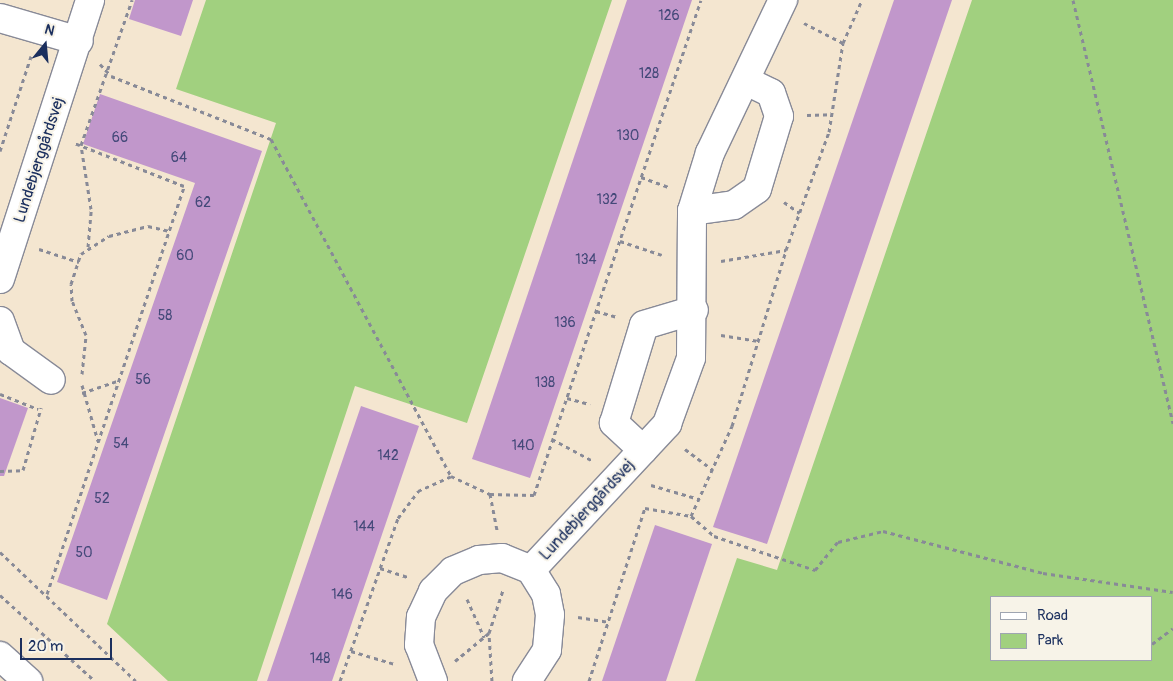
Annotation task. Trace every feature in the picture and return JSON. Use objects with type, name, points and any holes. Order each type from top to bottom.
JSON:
[{"type":"street","name":"Lundebjerggårdsvej","points":[[0,279],[79,42],[90,0]]},
{"type":"street","name":"Lundebjerggårdsvej","points":[[531,570],[667,424],[691,358],[693,321],[692,211],[710,153],[783,0]]},
{"type":"street","points":[[0,18],[79,42]]},
{"type":"street","points":[[692,211],[734,205],[757,189],[779,116],[771,93],[746,81]]},
{"type":"street","points":[[0,321],[11,350],[49,393]]},
{"type":"street","name":"Lundebjerggårdsvej","points":[[652,441],[614,423],[644,325],[693,321]]},
{"type":"street","points":[[429,673],[421,617],[433,591],[453,571],[479,560],[502,558],[531,570],[546,594],[551,622],[547,650],[527,681]]},
{"type":"street","points":[[0,656],[28,681]]},
{"type":"path","points":[[88,248],[90,209],[81,146],[98,88],[108,73],[132,0]]},
{"type":"path","points":[[79,42],[108,73],[271,139],[450,476],[490,494],[534,495],[701,0]]},
{"type":"path","points":[[691,516],[732,426],[829,132],[843,44],[862,0]]},
{"type":"path","points":[[1073,0],[1173,423]]},
{"type":"path","points":[[0,151],[40,30]]},
{"type":"path","points":[[47,594],[184,186],[48,133]]},
{"type":"path","points":[[98,442],[82,393],[86,335],[72,301],[71,284],[82,254],[88,248],[109,236],[148,226],[169,232]]},
{"type":"path","points":[[693,321],[759,341]]},
{"type":"path","points":[[76,395],[119,380]]},
{"type":"path","points":[[0,471],[24,470],[38,409],[49,393]]},
{"type":"path","points":[[0,394],[38,409]]},
{"type":"path","points":[[652,441],[713,470]]},
{"type":"path","points":[[340,681],[398,518],[418,491],[450,476]]},
{"type":"path","points":[[589,681],[645,508],[691,516],[714,536],[816,570],[838,542],[883,531],[1043,573],[1173,592]]},
{"type":"path","points":[[0,552],[47,594],[136,681]]},
{"type":"path","points":[[453,571],[484,637]]},
{"type":"path","points":[[0,595],[95,681]]},
{"type":"path","points":[[1153,643],[1173,628]]},
{"type":"path","points":[[351,650],[389,664],[429,673],[489,633]]},
{"type":"green space","points":[[206,0],[612,0],[467,423],[355,386],[257,681],[168,681],[107,624],[276,123],[176,89]]},
{"type":"green space","points":[[972,0],[1173,0],[1173,681],[695,681],[737,558],[777,570]]},
{"type":"building","points":[[135,0],[193,0],[181,36],[129,19]]},
{"type":"building","points":[[627,0],[692,0],[530,478],[472,459]]},
{"type":"building","points":[[894,0],[952,0],[767,544],[713,527]]},
{"type":"building","points":[[100,94],[262,151],[107,600],[57,582],[195,183],[83,144]]},
{"type":"building","points":[[0,398],[28,408],[4,476],[0,476]]},
{"type":"building","points":[[361,406],[419,426],[332,681],[267,681]]},
{"type":"building","points":[[655,525],[712,544],[666,681],[602,681]]}]
